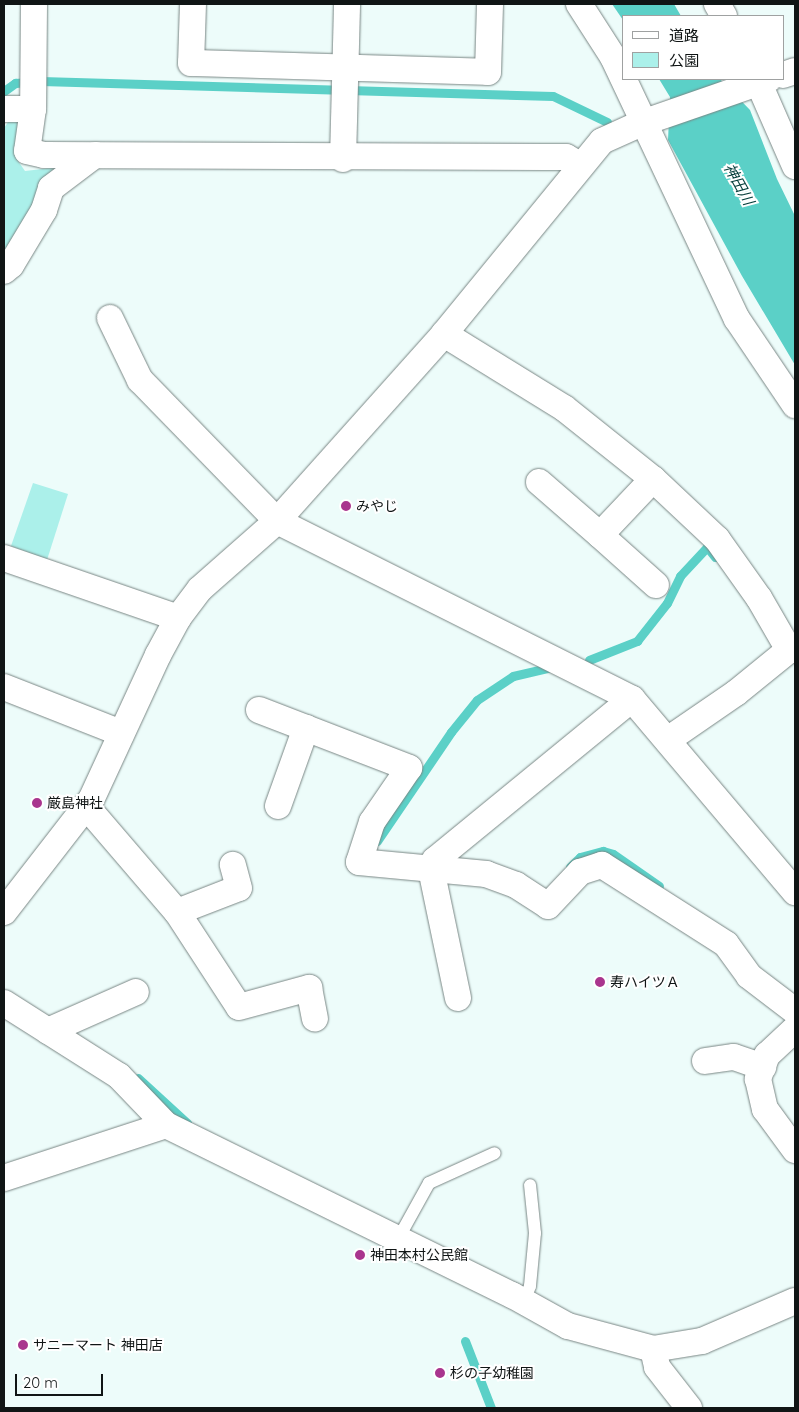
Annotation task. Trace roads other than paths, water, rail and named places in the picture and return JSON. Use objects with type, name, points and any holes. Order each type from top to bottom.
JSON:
[{"type":"street","points":[[34,4],[33,105],[27,151],[44,155],[343,158],[566,157],[581,166]]},
{"type":"street","points":[[193,4],[191,63],[345,79],[488,72],[490,4]]},
{"type":"street","points":[[343,158],[347,4]]},
{"type":"street","points":[[579,4],[622,74]]},
{"type":"street","points":[[717,4],[723,15]]},
{"type":"street","points":[[625,80],[647,121],[737,319],[795,405]]},
{"type":"street","points":[[4,912],[86,806],[178,618],[200,590],[277,521],[444,334],[602,141],[647,121],[761,81],[795,166]]},
{"type":"street","points":[[5,109],[33,105]]},
{"type":"street","points":[[4,271],[11,265],[44,210],[51,188],[95,155]]},
{"type":"street","points":[[110,318],[140,380],[277,521],[632,699],[669,739],[795,892]]},
{"type":"street","points":[[444,334],[564,408],[653,479],[717,538],[792,650],[736,693],[669,739]]},
{"type":"street","points":[[600,535],[653,479]]},
{"type":"street","points":[[539,482],[656,585]]},
{"type":"street","points":[[4,558],[178,618]]},
{"type":"street","points":[[4,687],[121,733]]},
{"type":"street","points":[[458,998],[431,869],[435,860],[632,699]]},
{"type":"street","points":[[259,710],[409,768],[372,822],[359,862],[486,874],[516,885],[548,906],[580,872],[602,865],[726,944],[749,976],[795,1011]]},
{"type":"street","points":[[278,806],[306,728]]},
{"type":"street","points":[[86,806],[176,912],[239,1007],[308,988],[315,1018]]},
{"type":"street","points":[[176,912],[240,888],[233,865]]},
{"type":"street","points":[[48,1032],[136,992]]},
{"type":"street","points":[[4,1004],[118,1076],[166,1124],[524,1301],[568,1326],[620,1343],[653,1350],[702,1342],[795,1301]]},
{"type":"street","points":[[795,1029],[767,1055],[758,1079],[765,1109],[795,1150]]},
{"type":"street","points":[[705,1061],[734,1057],[763,1067]]},
{"type":"street","points":[[4,1178],[166,1124]]},
{"type":"street","points":[[653,1350],[658,1368],[689,1408]]},
{"type":"lane","points":[[398,1239],[429,1183],[494,1153]]},
{"type":"lane","points":[[524,1301],[530,1286],[535,1233],[530,1185]]},
{"type":"water","points":[[612,4],[674,4],[680,15],[622,15],[622,19]]},
{"type":"water","name":"神田川","points":[[660,80],[721,80],[750,110],[777,179],[795,216],[795,365],[742,276],[668,140],[670,97]]},
{"type":"waterway","points":[[4,91],[15,83],[41,81],[553,96],[607,122]]},
{"type":"waterway","points":[[589,660],[637,641],[667,603],[680,576],[707,547],[715,557]]},
{"type":"waterway","points":[[377,841],[451,732],[477,700],[513,676],[548,668]]},
{"type":"waterway","points":[[570,867],[580,857],[603,851],[613,854],[659,886]]},
{"type":"waterway","points":[[138,1078],[187,1123]]},
{"type":"waterway","points":[[465,1341],[491,1408]]},
{"type":"place","name":"みやじ","points":[[346,506]]},
{"type":"place","name":"厳島神社","points":[[37,803]]},
{"type":"place","name":"寿ハイツＡ","points":[[600,982]]},
{"type":"place","name":"神田本村公民館","points":[[360,1255]]},
{"type":"place","name":"サニーマート 神田店","points":[[23,1345]]},
{"type":"place","name":"杉の子幼稚園","points":[[440,1373]]}]
